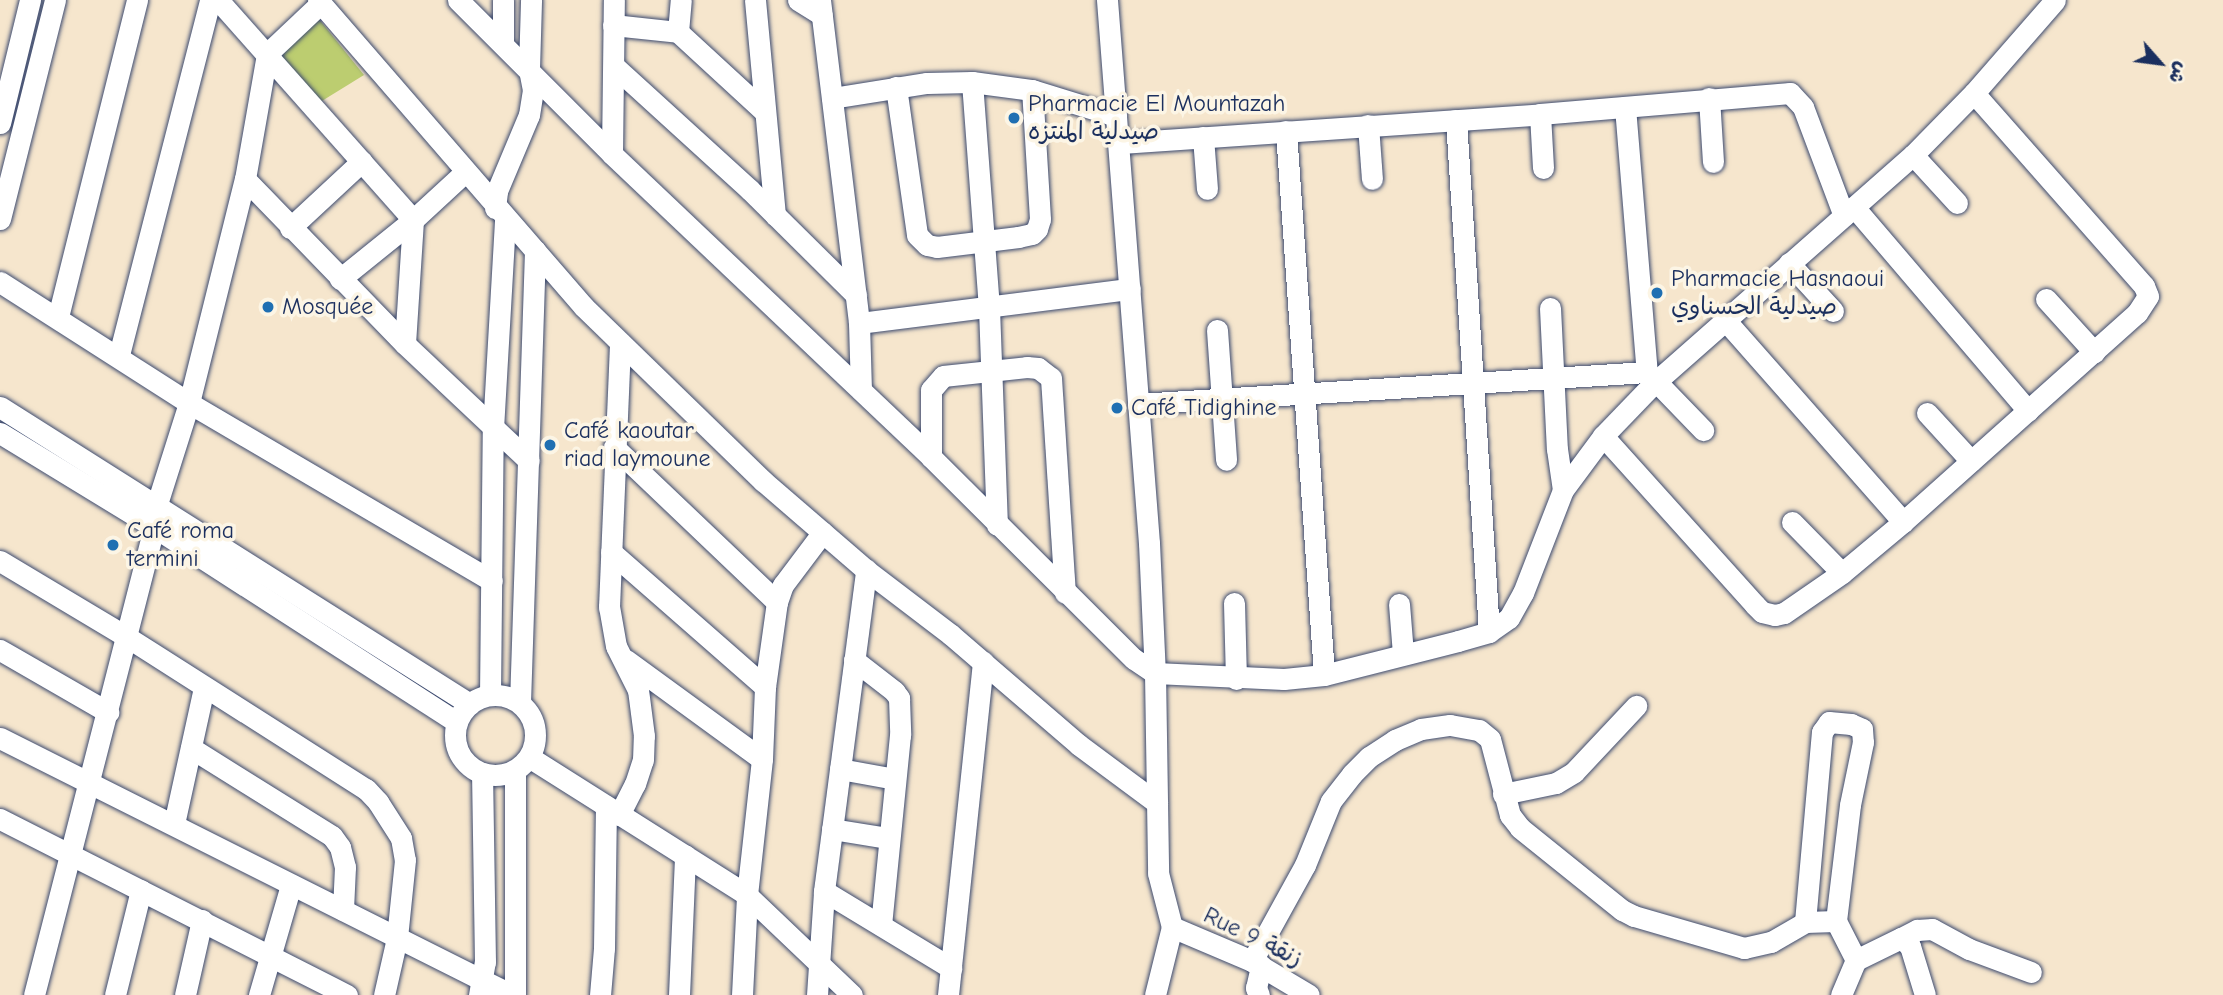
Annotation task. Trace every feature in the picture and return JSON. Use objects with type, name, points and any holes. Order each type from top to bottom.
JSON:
[{"type":"street","points":[[0,124],[8,49],[30,0]]},
{"type":"street","points":[[0,219],[55,0]]},
{"type":"street","points":[[58,317],[137,0]]},
{"type":"street","points":[[119,355],[210,0]]},
{"type":"street","points":[[218,0],[413,220],[405,344]]},
{"type":"street","points":[[458,0],[503,42],[612,154],[931,457],[1134,659],[1155,673],[1236,679],[1284,679],[1324,675],[1489,632],[1503,623],[1516,607],[1563,490],[1651,377],[1726,321],[1913,155],[1974,93],[2052,1]]},
{"type":"street","points":[[503,0],[503,42]]},
{"type":"street","points":[[490,695],[493,429],[500,214],[497,191],[528,115],[533,90],[529,69],[531,0]]},
{"type":"street","points":[[612,154],[614,0]]},
{"type":"street","points":[[678,32],[681,0]]},
{"type":"street","points":[[755,0],[775,215]]},
{"type":"street","points":[[798,0],[821,8],[859,323],[861,390]]},
{"type":"street","points":[[1107,0],[1120,143],[1155,673],[1158,873],[1172,927],[1155,995]]},
{"type":"street","points":[[158,504],[189,403],[244,179],[267,54],[320,1],[416,110],[500,214],[584,307],[763,481],[866,570],[983,662],[1079,745],[1157,803]]},
{"type":"street","points":[[613,25],[678,32],[764,111]]},
{"type":"street","points":[[615,66],[775,215],[856,295]]},
{"type":"street","points":[[832,98],[927,83],[972,82],[1032,90],[1116,116]]},
{"type":"street","points":[[972,82],[989,308],[997,525]]},
{"type":"street","points":[[896,88],[918,235],[927,245],[937,247],[1032,234],[1037,229],[1039,212],[1032,90]]},
{"type":"street","points":[[1120,143],[1540,114],[1790,93],[1798,98],[1849,212],[2028,411]]},
{"type":"street","points":[[1603,436],[1762,612],[1775,615],[1784,613],[1842,573],[2094,352],[2145,304],[2148,296],[2144,286],[1974,93]]},
{"type":"street","points":[[1709,98],[1713,162]]},
{"type":"street","points":[[1625,107],[1651,377],[1703,430]]},
{"type":"street","points":[[1540,114],[1544,169]]},
{"type":"street","points":[[1456,120],[1489,632]]},
{"type":"street","points":[[1368,125],[1372,179]]},
{"type":"street","points":[[1286,131],[1324,675]]},
{"type":"street","points":[[1203,137],[1207,189]]},
{"type":"street","points":[[1913,155],[1957,203]]},
{"type":"street","points":[[290,228],[362,161]]},
{"type":"street","points":[[340,279],[413,220],[465,172]]},
{"type":"street","points":[[244,179],[405,344],[529,461]]},
{"type":"street","points":[[520,703],[535,250]]},
{"type":"street","points":[[1789,263],[1833,311]]},
{"type":"street","points":[[0,282],[119,355],[189,403],[492,581]]},
{"type":"street","points":[[859,323],[1130,289]]},
{"type":"street","points":[[2046,299],[2094,352]]},
{"type":"street","points":[[1550,307],[1563,490]]},
{"type":"street","points":[[1726,321],[1903,522]]},
{"type":"street","points":[[1217,330],[1226,460]]},
{"type":"street","points":[[600,995],[612,810],[639,772],[644,736],[638,690],[612,632],[609,607],[620,343]]},
{"type":"street","points":[[931,457],[931,390],[934,382],[951,374],[992,373],[1027,367],[1038,368],[1051,378],[1065,593]]},
{"type":"street","points":[[1138,404],[1553,378],[1651,377]]},
{"type":"street","points":[[0,407],[158,504],[470,704]]},
{"type":"street","points":[[1927,413],[1971,461]]},
{"type":"street","points":[[0,433],[154,527],[457,722]]},
{"type":"street","points":[[614,447],[777,602]]},
{"type":"street","points":[[1793,522],[1842,573]]},
{"type":"street","points":[[34,995],[154,527]]},
{"type":"street","points":[[742,995],[747,895],[762,759],[765,687],[777,602],[783,585],[823,533]]},
{"type":"street","points":[[611,552],[765,687]]},
{"type":"street","points":[[0,561],[127,637],[366,789],[391,818],[401,838],[405,860],[397,938],[384,995]]},
{"type":"street","points":[[817,995],[824,891],[866,570]]},
{"type":"street","points":[[1234,603],[1236,679]]},
{"type":"street","points":[[1399,604],[1403,654]]},
{"type":"street","points":[[0,650],[108,712]]},
{"type":"street","points":[[626,660],[762,759]]},
{"type":"street","points":[[854,660],[899,698],[900,735],[881,925]]},
{"type":"street","points":[[948,995],[983,662]]},
{"type":"street","points":[[174,824],[204,687]]},
{"type":"street","points":[[0,738],[343,910],[481,987],[513,995],[522,764],[536,733],[531,716],[520,703],[506,696],[490,695],[470,704],[457,722],[455,732],[459,753],[472,768],[482,773],[499,775],[522,764]]},
{"type":"street","points":[[1503,794],[1556,783],[1574,772],[1636,706]]},
{"type":"street","points":[[1805,922],[1822,732],[1829,722],[1858,726],[1863,735],[1850,805],[1836,921],[1856,960]]},
{"type":"street","points":[[1256,993],[1256,963],[1305,865],[1331,801],[1369,757],[1395,740],[1421,729],[1450,725],[1479,730],[1490,739],[1510,815],[1520,828],[1622,910],[1634,916],[1744,948],[1772,942],[1805,922],[1836,921]]},
{"type":"street","points":[[191,748],[332,836],[340,847],[345,867],[343,910]]},
{"type":"street","points":[[522,764],[612,810],[747,895],[852,995]]},
{"type":"street","points":[[840,769],[895,779]]},
{"type":"street","points":[[481,987],[482,773]]},
{"type":"street","points":[[1,823],[270,954],[336,992]]},
{"type":"street","points":[[832,830],[888,838]]},
{"type":"street","points":[[679,995],[685,855]]},
{"type":"street","points":[[259,995],[291,885]]},
{"type":"street","points":[[115,995],[141,890]]},
{"type":"street","points":[[824,891],[951,968]]},
{"type":"street","points":[[185,995],[202,920]]},
{"type":"street","name":"Rue 9 زنقة","points":[[1172,927],[1256,963],[1309,995]]},
{"type":"street","points":[[1841,995],[1856,960],[1917,930],[1932,929],[1969,948],[2031,972]]},
{"type":"street","points":[[1901,938],[1910,946],[1925,995]]},
{"type":"green space","points":[[319,19],[364,75],[317,104],[275,56]]},
{"type":"place","name":"Pharmacie El Mountazah صيدلية المنتزه","points":[[1014,118]]},
{"type":"place","name":"Pharmacie Hasnaoui صيدلية الحسناوي","points":[[1657,293]]},
{"type":"place","name":"Mosquée","points":[[268,307]]},
{"type":"place","name":"Café Tidighine","points":[[1117,408]]},
{"type":"place","name":"Café kaoutar riad laymoune","points":[[550,445]]},
{"type":"place","name":"Café roma termini","points":[[113,545]]}]
